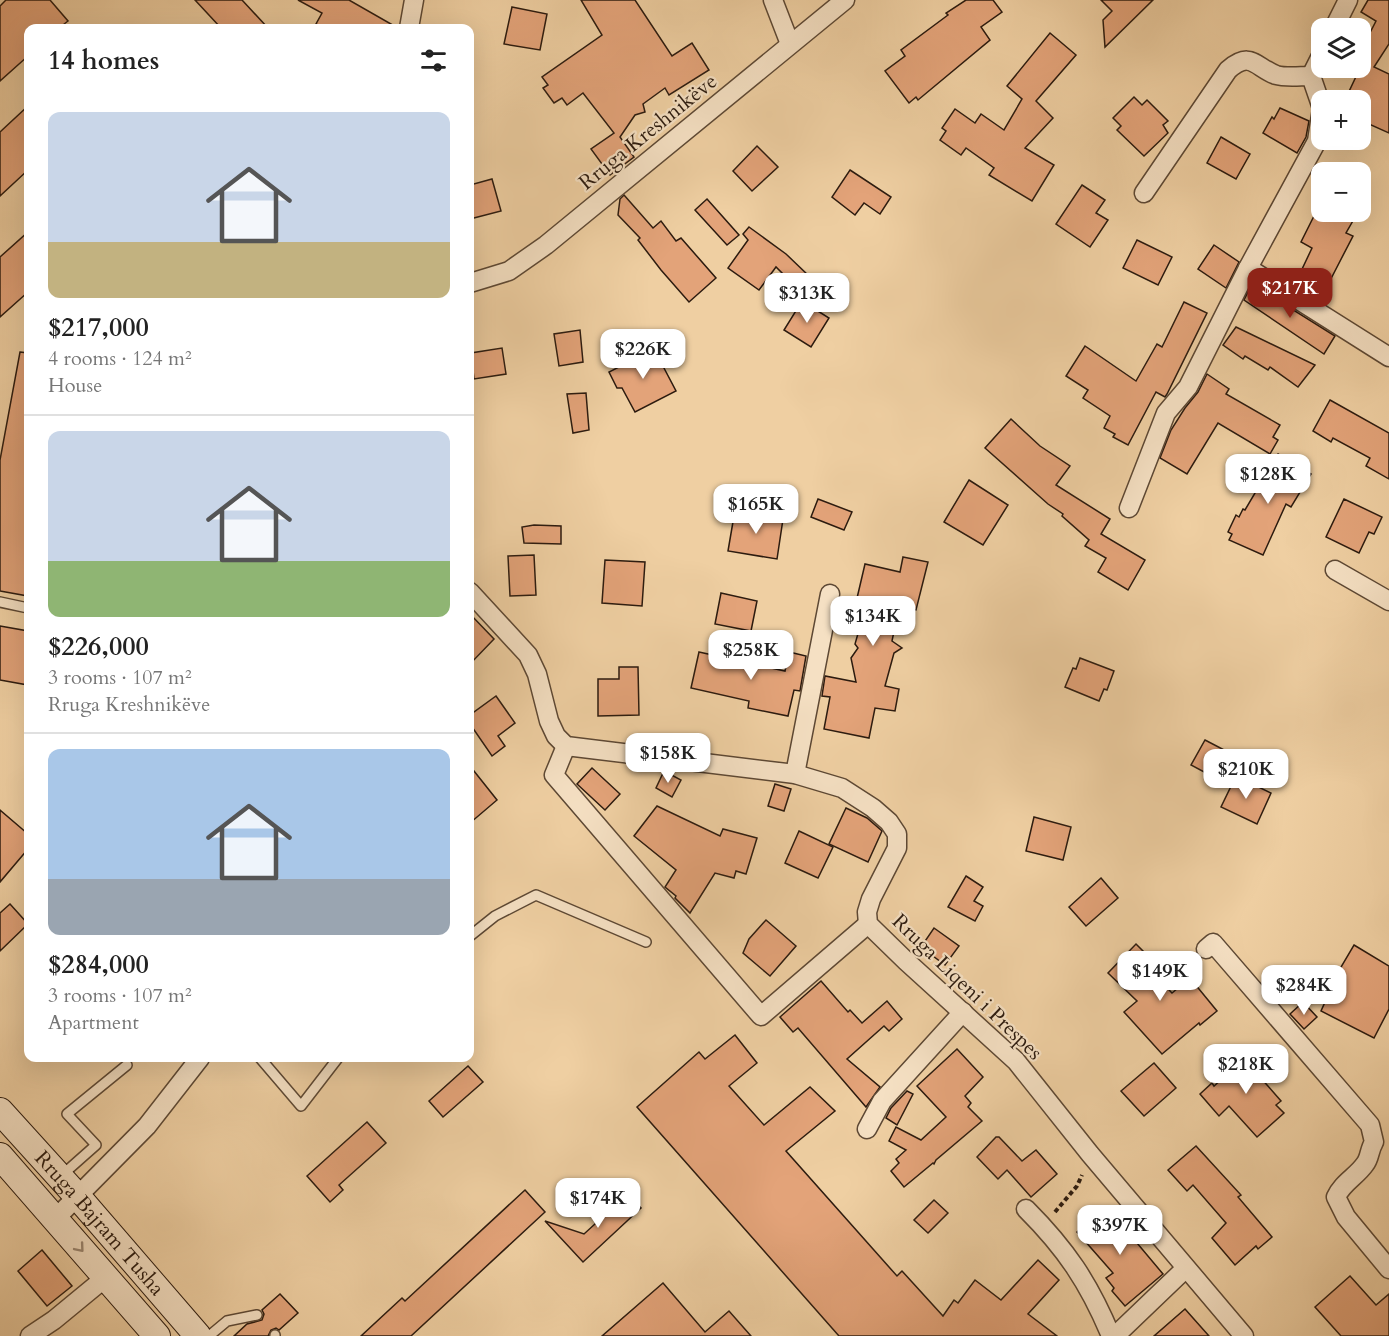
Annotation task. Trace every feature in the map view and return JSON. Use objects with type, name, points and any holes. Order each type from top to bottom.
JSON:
[{"type":"main road","name":"Rruga Bajram Tusha","points":[[0,1111],[198,1336]]},
{"type":"main road","name":"Rruga Bajram Tusha","points":[[0,1156],[157,1336]]},
{"type":"street","points":[[410,24],[414,0]]},
{"type":"street","points":[[773,0],[790,44]]},
{"type":"street","name":"Rruga Kreshnikëve","points":[[474,283],[509,271],[546,245],[845,0]]},
{"type":"street","points":[[1339,18],[1348,0]]},
{"type":"street","points":[[1144,193],[1228,70],[1237,62],[1248,60],[1258,63],[1277,75],[1311,76]]},
{"type":"street","points":[[1129,508],[1166,413],[1188,387],[1248,268],[1312,150]]},
{"type":"street","points":[[1248,268],[1389,357]]},
{"type":"street","points":[[1335,570],[1389,601]]},
{"type":"street","points":[[795,774],[830,594]]},
{"type":"street","points":[[474,596],[528,655],[537,674],[549,721],[556,736],[566,746],[554,775],[761,1016],[868,924]]},
{"type":"street","name":"Rruga Liqeni i Prespes","points":[[566,746],[795,774],[842,788],[890,822],[897,834],[897,848],[871,899],[867,912],[868,924],[1016,1060],[1090,1154],[1244,1336]]},
{"type":"street","points":[[1206,949],[1213,943],[1370,1125],[1374,1142],[1368,1159],[1364,1166],[1339,1190],[1336,1197],[1346,1217],[1389,1269]]},
{"type":"street","points":[[867,1129],[882,1101],[963,1012]]},
{"type":"street","points":[[55,1219],[147,1126],[197,1062]]},
{"type":"street","points":[[1026,1209],[1068,1255],[1095,1299],[1113,1336],[1185,1269]]},
{"type":"street","points":[[30,1336],[54,1320],[105,1278]]},
{"type":"lane","points":[[0,602],[24,607]]},
{"type":"lane","points":[[474,933],[495,916],[536,895],[646,942]]},
{"type":"lane","points":[[263,1062],[301,1107],[335,1062]]},
{"type":"lane","points":[[60,1178],[96,1145],[67,1114],[127,1065]]},
{"type":"lane","points":[[209,1336],[227,1321],[257,1315]]},
{"type":"path","points":[[1042,1225],[1077,1186],[1090,1154]]},
{"type":"building","points":[[6,0],[50,0],[68,21],[64,24],[24,24],[24,60],[0,81],[0,6]]},
{"type":"building","points":[[195,0],[242,0],[264,24],[217,24]]},
{"type":"building","points":[[298,0],[349,0],[391,24],[316,24],[322,13]]},
{"type":"building","points":[[581,0],[635,0],[672,56],[692,43],[709,70],[669,95],[665,88],[643,104],[645,112],[635,115],[620,137],[634,157],[610,175],[591,149],[614,133],[583,93],[567,105],[562,98],[554,103],[543,88],[548,85],[542,77],[602,35]]},
{"type":"building","points":[[966,0],[993,0],[1002,12],[981,27],[990,40],[918,100],[916,97],[909,103],[885,71],[905,56],[901,50],[948,15],[946,13]]},
{"type":"building","points":[[1101,0],[1153,0],[1105,47],[1103,20],[1112,11]]},
{"type":"building","points":[[1368,0],[1389,0],[1389,44],[1374,67],[1389,74],[1389,133],[1371,125],[1371,90],[1350,90],[1355,78],[1371,78],[1371,31],[1376,21],[1361,12]]},
{"type":"building","points":[[512,7],[547,14],[540,50],[504,44]]},
{"type":"building","points":[[1050,33],[1076,55],[1036,101],[1053,118],[1025,148],[1054,165],[1032,201],[989,175],[994,168],[966,148],[961,155],[940,140],[946,131],[942,128],[955,109],[975,123],[981,114],[1004,130],[1022,99],[1007,86]]},
{"type":"building","points":[[1134,97],[1142,105],[1147,100],[1168,121],[1163,125],[1168,133],[1144,156],[1117,130],[1121,126],[1113,118]]},
{"type":"building","points":[[1280,108],[1309,121],[1306,137],[1297,153],[1263,133]]},
{"type":"building","points":[[24,110],[24,174],[0,196],[0,132]]},
{"type":"building","points":[[1221,137],[1250,154],[1236,179],[1207,163]]},
{"type":"building","points":[[757,146],[778,167],[752,191],[733,171]]},
{"type":"building","points":[[850,170],[891,197],[880,214],[864,203],[855,215],[832,197]]},
{"type":"building","points":[[492,179],[501,211],[474,218],[474,184]]},
{"type":"building","points":[[1082,185],[1105,200],[1096,213],[1108,220],[1090,247],[1056,224]]},
{"type":"building","points":[[624,195],[653,228],[661,221],[676,241],[681,238],[716,278],[689,302],[638,240],[640,238],[618,215],[620,199]]},
{"type":"building","points":[[707,199],[739,235],[727,245],[695,210]]},
{"type":"building","points":[[1311,222],[1352,222],[1346,233],[1353,236],[1320,300],[1295,284],[1312,248],[1301,242]]},
{"type":"building","points":[[749,227],[786,254],[810,277],[798,289],[776,267],[759,290],[728,268],[748,240],[743,234]]},
{"type":"building","points":[[24,236],[24,296],[0,317],[0,257]]},
{"type":"building","points":[[1137,240],[1172,257],[1158,285],[1123,268]]},
{"type":"building","points":[[1214,245],[1239,262],[1226,288],[1198,269]]},
{"type":"building","points":[[1252,284],[1335,336],[1324,354],[1244,300]]},
{"type":"building","points":[[802,301],[829,318],[811,347],[784,330]]},
{"type":"building","points":[[1184,302],[1207,313],[1167,394],[1165,397],[1156,392],[1128,445],[1113,437],[1115,434],[1104,428],[1110,416],[1083,398],[1088,390],[1066,376],[1085,346],[1136,381],[1157,344],[1162,347]]},
{"type":"building","points":[[1236,327],[1315,365],[1298,387],[1270,367],[1268,370],[1245,356],[1243,359],[1223,345]]},
{"type":"building","points":[[580,330],[583,362],[559,366],[554,334]]},
{"type":"building","points":[[502,348],[506,374],[474,379],[474,353]]},
{"type":"building","points":[[654,349],[676,391],[635,412],[622,388],[617,388],[609,372]]},
{"type":"building","points":[[20,352],[24,352],[24,595],[0,591],[0,460]]},
{"type":"building","points":[[1207,374],[1229,389],[1226,394],[1280,425],[1273,437],[1278,440],[1270,454],[1218,423],[1187,474],[1160,458],[1171,430],[1198,392]]},
{"type":"building","points":[[586,393],[589,430],[573,433],[567,394]]},
{"type":"building","points":[[1330,400],[1389,433],[1389,479],[1366,466],[1370,458],[1333,438],[1331,442],[1313,431]]},
{"type":"building","points":[[1011,419],[1040,446],[1070,466],[1056,485],[1110,519],[1101,534],[1145,560],[1128,590],[1098,572],[1106,558],[1085,546],[1089,540],[1062,516],[1063,514],[1048,504],[985,448]]},
{"type":"building","points":[[1278,454],[1311,474],[1291,507],[1286,504],[1263,555],[1229,540],[1232,534],[1228,532],[1236,515],[1239,517],[1243,509],[1245,510]]},
{"type":"building","points":[[969,480],[1008,505],[983,545],[944,522]]},
{"type":"building","points":[[818,499],[852,512],[844,530],[811,517]]},
{"type":"building","points":[[1344,499],[1382,517],[1374,534],[1369,532],[1359,553],[1326,537]]},
{"type":"building","points":[[735,510],[783,519],[777,559],[728,551]]},
{"type":"building","points":[[561,526],[561,544],[524,543],[522,527]]},
{"type":"building","points":[[534,555],[536,595],[510,596],[508,556]]},
{"type":"building","points":[[903,557],[928,562],[916,610],[899,607],[892,641],[902,648],[894,653],[885,686],[899,689],[895,711],[875,708],[869,738],[824,729],[830,697],[822,696],[825,676],[856,682],[851,658],[858,648],[855,644],[859,630],[850,628],[865,564],[900,572]]},
{"type":"building","points":[[605,560],[645,562],[642,606],[602,603]]},
{"type":"building","points":[[721,593],[757,601],[751,631],[715,624]]},
{"type":"building","points":[[474,618],[494,639],[474,660]]},
{"type":"building","points":[[0,626],[24,630],[24,684],[0,680]]},
{"type":"building","points":[[699,652],[785,671],[789,652],[806,656],[800,691],[794,690],[788,716],[748,708],[749,701],[691,688]]},
{"type":"building","points":[[1080,658],[1114,671],[1107,690],[1104,689],[1099,701],[1065,687]]},
{"type":"building","points":[[619,667],[638,667],[639,715],[598,716],[598,679],[619,679]]},
{"type":"building","points":[[496,696],[515,723],[498,736],[505,746],[492,756],[474,730],[474,712]]},
{"type":"building","points":[[1205,740],[1232,754],[1219,780],[1191,765]]},
{"type":"building","points":[[592,768],[620,794],[605,810],[577,784]]},
{"type":"building","points":[[474,771],[497,800],[474,820]]},
{"type":"building","points":[[664,771],[681,780],[672,797],[656,788]]},
{"type":"building","points":[[1236,776],[1271,793],[1257,824],[1221,807]]},
{"type":"building","points":[[775,784],[791,789],[784,811],[768,806]]},
{"type":"building","points":[[657,806],[720,836],[723,829],[757,838],[746,874],[736,871],[734,878],[715,873],[690,913],[665,887],[676,870],[634,836]]},
{"type":"building","points":[[846,808],[867,818],[882,831],[868,862],[829,844]]},
{"type":"building","points":[[0,810],[24,831],[24,854],[0,882]]},
{"type":"building","points":[[1034,817],[1071,827],[1063,860],[1026,851]]},
{"type":"building","points":[[799,831],[833,847],[818,878],[785,863]]},
{"type":"building","points":[[966,876],[983,887],[974,901],[983,906],[975,921],[948,907]]},
{"type":"building","points":[[1101,878],[1118,898],[1086,926],[1069,907]]},
{"type":"building","points":[[10,904],[24,920],[24,928],[0,951],[0,913]]},
{"type":"building","points":[[766,920],[796,946],[770,976],[743,953],[749,939]]},
{"type":"building","points":[[934,928],[959,946],[945,965],[921,947]]},
{"type":"building","points":[[1136,944],[1148,956],[1142,962],[1172,993],[1190,978],[1217,1011],[1162,1054],[1124,1012],[1137,1001],[1108,973]]},
{"type":"building","points":[[1354,945],[1389,966],[1389,1009],[1374,1038],[1321,1011]]},
{"type":"building","points":[[821,981],[848,1012],[850,1010],[862,1023],[887,1001],[902,1019],[889,1031],[884,1026],[847,1059],[880,1087],[866,1107],[798,1028],[793,1032],[780,1017]]},
{"type":"building","points":[[1303,1002],[1317,1017],[1304,1029],[1290,1014]]},
{"type":"building","points":[[735,1035],[757,1063],[729,1086],[764,1125],[810,1087],[835,1111],[786,1151],[897,1276],[902,1271],[943,1316],[954,1300],[958,1303],[975,1280],[1001,1300],[1038,1260],[1059,1280],[1028,1314],[1057,1336],[839,1336],[637,1107],[699,1052],[705,1059]]},
{"type":"building","points":[[957,1049],[983,1077],[965,1096],[971,1103],[968,1107],[982,1121],[934,1164],[904,1187],[891,1171],[899,1163],[896,1159],[906,1150],[889,1141],[896,1127],[921,1140],[946,1117],[917,1086]]},
{"type":"building","points":[[1254,1050],[1270,1068],[1260,1077],[1281,1101],[1276,1105],[1284,1113],[1257,1137],[1229,1106],[1219,1116],[1200,1094],[1212,1083],[1214,1086]]},
{"type":"building","points":[[1154,1063],[1176,1088],[1144,1116],[1121,1091]]},
{"type":"building","points":[[468,1066],[483,1082],[443,1117],[429,1101]]},
{"type":"building","points":[[907,1091],[913,1094],[897,1125],[886,1118],[891,1108]]},
{"type":"building","points":[[367,1122],[386,1143],[339,1185],[343,1190],[330,1202],[307,1176]]},
{"type":"building","points":[[996,1137],[999,1137],[1022,1161],[1036,1150],[1057,1174],[1031,1197],[1007,1170],[998,1179],[977,1157]]},
{"type":"building","points":[[1196,1146],[1241,1195],[1238,1197],[1272,1237],[1258,1249],[1256,1246],[1235,1265],[1212,1238],[1226,1223],[1193,1185],[1187,1191],[1168,1170]]},
{"type":"building","points":[[525,1190],[545,1212],[411,1336],[361,1336],[402,1298],[405,1301]]},
{"type":"building","points":[[628,1194],[641,1208],[583,1262],[545,1221],[584,1234]]},
{"type":"building","points":[[934,1200],[948,1213],[928,1233],[914,1220]]},
{"type":"building","points":[[1106,1206],[1163,1274],[1125,1306],[1112,1291],[1114,1288],[1106,1278],[1113,1273],[1077,1232]]},
{"type":"building","points":[[42,1250],[72,1286],[47,1306],[18,1271]]},
{"type":"building","points":[[1350,1276],[1376,1305],[1389,1294],[1389,1336],[1341,1336],[1315,1307]]},
{"type":"building","points":[[663,1283],[705,1332],[729,1311],[751,1336],[602,1336]]},
{"type":"building","points":[[280,1294],[298,1313],[279,1330],[276,1328],[271,1330],[268,1336],[234,1336],[247,1324],[262,1320],[264,1314],[262,1310]]},
{"type":"building","points":[[1185,1309],[1209,1336],[1154,1336]]}]
